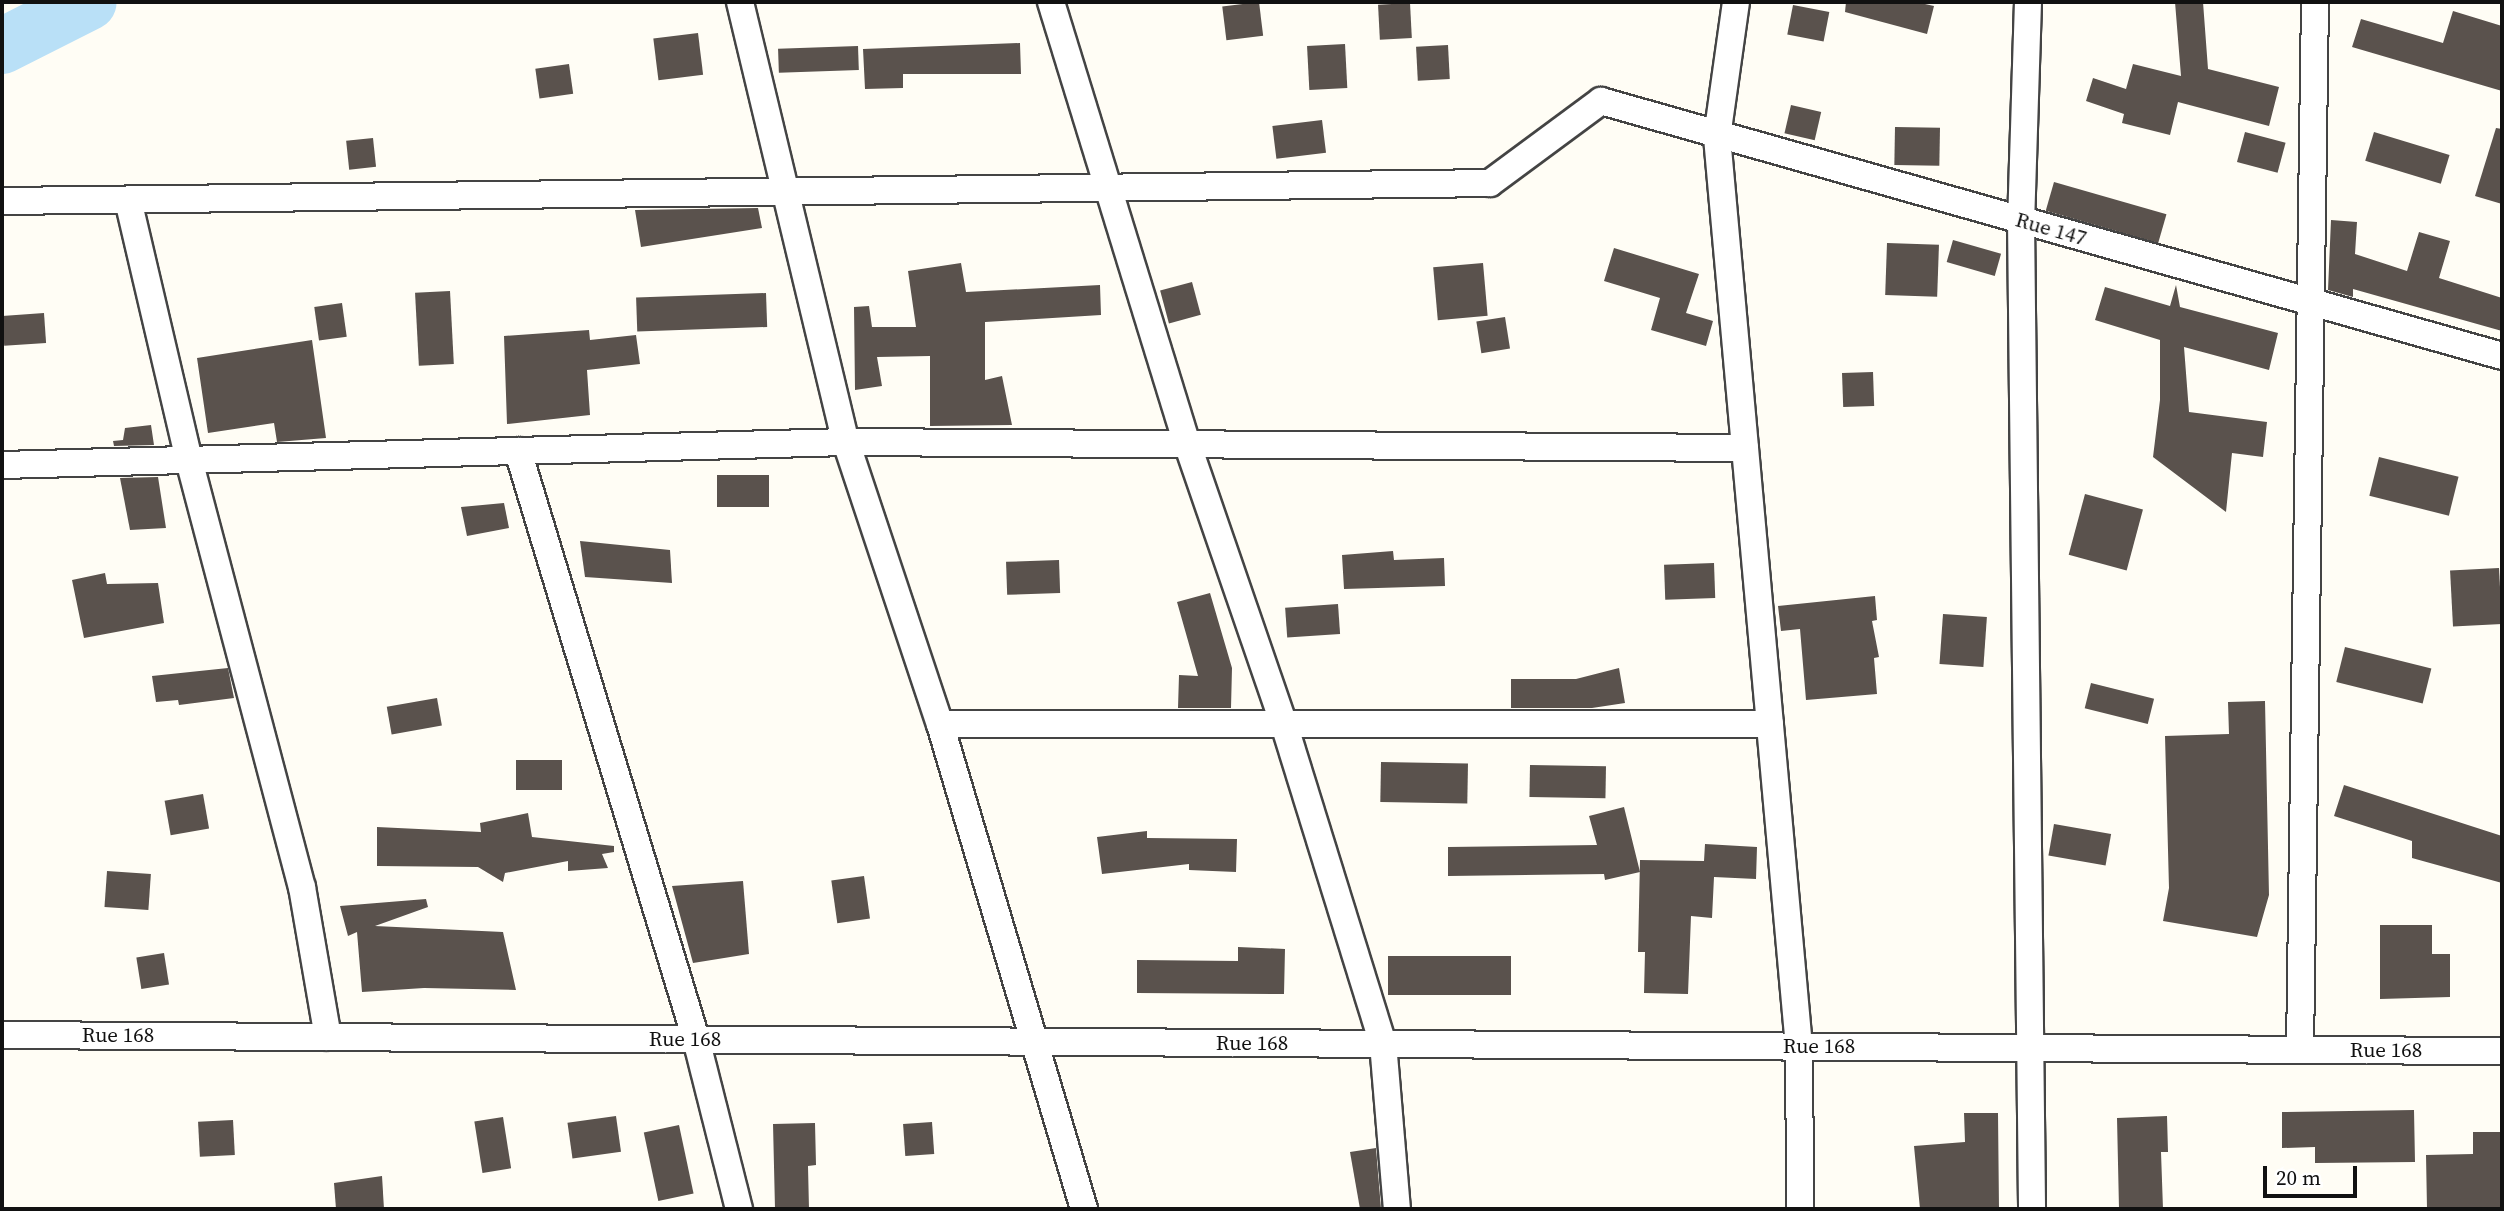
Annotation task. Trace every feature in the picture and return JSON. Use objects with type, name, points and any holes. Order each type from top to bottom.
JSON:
[{"type":"street","points":[[740,2],[782,191],[846,442],[940,724],[1084,1209]]},
{"type":"street","points":[[1051,2],[1187,443],[1284,724],[1383,1043],[1397,1209]]},
{"type":"street","points":[[1736,2],[1717,137],[1799,1046],[1800,1209]]},
{"type":"street","points":[[2028,2],[2021,220],[2032,1209]]},
{"type":"street","points":[[2300,1049],[2315,2]]},
{"type":"street","name":"Rue 147","points":[[1110,187],[1490,183],[1601,101],[1717,137],[2502,356]]},
{"type":"street","points":[[2,201],[1110,187]]},
{"type":"street","points":[[128,200],[189,460],[302,887],[328,1037]]},
{"type":"street","points":[[2,465],[846,442],[1745,448]]},
{"type":"street","points":[[518,451],[696,1039],[739,1209]]},
{"type":"street","points":[[940,724],[1770,724]]},
{"type":"street","name":"Rue 168","points":[[2,1035],[2502,1051]]},
{"type":"building","points":[[1259,2],[1263,36],[1226,40],[1222,7]]},
{"type":"building","points":[[1846,2],[1916,2],[1934,6],[1927,34],[1845,12]]},
{"type":"building","points":[[2175,2],[2203,2],[2208,69],[2279,87],[2269,126],[2178,102],[2170,135],[2122,123],[2124,114],[2086,101],[2093,78],[2126,89],[2133,64],[2181,76]]},
{"type":"building","points":[[1410,3],[1412,38],[1380,40],[1378,5]]},
{"type":"building","points":[[1793,5],[1829,12],[1824,42],[1787,34]]},
{"type":"building","points":[[2453,11],[2502,26],[2502,91],[2352,47],[2361,19],[2443,43]]},
{"type":"building","points":[[698,33],[703,75],[658,80],[653,38]]},
{"type":"building","points":[[1020,43],[1021,74],[903,74],[903,88],[865,89],[863,49]]},
{"type":"building","points":[[1345,44],[1347,88],[1309,90],[1307,46]]},
{"type":"building","points":[[1448,45],[1450,79],[1418,81],[1416,47]]},
{"type":"building","points":[[858,46],[859,70],[779,73],[778,49]]},
{"type":"building","points":[[569,64],[573,94],[540,98],[535,69]]},
{"type":"building","points":[[1791,105],[1821,112],[1815,140],[1784,133]]},
{"type":"building","points":[[1322,120],[1326,153],[1276,159],[1272,126]]},
{"type":"building","points":[[1895,127],[1940,128],[1939,166],[1894,165]]},
{"type":"building","points":[[2496,128],[2502,129],[2502,204],[2475,196]]},
{"type":"building","points":[[2245,132],[2286,143],[2278,173],[2237,162]]},
{"type":"building","points":[[2374,132],[2450,155],[2441,184],[2365,161]]},
{"type":"building","points":[[373,138],[376,167],[349,170],[346,141]]},
{"type":"building","points":[[2054,182],[2166,214],[2158,243],[2046,211]]},
{"type":"building","points":[[758,208],[762,228],[641,247],[635,210]]},
{"type":"building","points":[[2331,220],[2357,222],[2355,254],[2407,271],[2419,232],[2450,241],[2439,278],[2502,298],[2502,331],[2353,289],[2353,297],[2328,290]]},
{"type":"building","points":[[1953,240],[2001,254],[1995,276],[1947,262]]},
{"type":"building","points":[[1887,243],[1939,245],[1937,297],[1885,295]]},
{"type":"building","points":[[1614,248],[1699,274],[1686,313],[1713,321],[1706,346],[1651,330],[1660,298],[1604,281]]},
{"type":"building","points":[[961,263],[966,292],[1100,285],[1101,315],[985,322],[985,380],[1002,376],[1012,425],[930,426],[930,356],[877,357],[882,386],[855,390],[854,307],[869,306],[872,327],[916,327],[908,271]]},
{"type":"building","points":[[1483,263],[1488,316],[1438,320],[1433,267]]},
{"type":"building","points":[[1192,282],[1201,315],[1169,323],[1160,291]]},
{"type":"building","points":[[2176,285],[2180,307],[2278,333],[2269,370],[2184,347],[2189,412],[2267,422],[2263,457],[2232,453],[2226,512],[2153,457],[2160,400],[2160,340],[2095,320],[2105,287],[2170,306]]},
{"type":"building","points":[[450,291],[454,364],[419,366],[415,293]]},
{"type":"building","points":[[766,293],[767,327],[637,332],[636,298]]},
{"type":"building","points":[[342,303],[347,337],[319,341],[314,307]]},
{"type":"building","points":[[44,313],[46,343],[4,346],[2,316]]},
{"type":"building","points":[[1505,317],[1510,349],[1481,353],[1476,322]]},
{"type":"building","points":[[589,330],[590,340],[636,335],[640,364],[587,370],[590,415],[507,424],[504,336]]},
{"type":"building","points":[[312,340],[326,438],[277,442],[274,423],[208,433],[197,358]]},
{"type":"building","points":[[1873,372],[1874,406],[1843,407],[1842,373]]},
{"type":"building","points":[[151,425],[154,445],[114,446],[113,441],[123,440],[125,428]]},
{"type":"building","points":[[2379,457],[2459,477],[2449,516],[2369,496]]},
{"type":"building","points":[[717,475],[769,475],[769,507],[717,507]]},
{"type":"building","points":[[158,477],[166,528],[130,530],[120,478]]},
{"type":"building","points":[[2085,494],[2143,510],[2127,570],[2069,555]]},
{"type":"building","points":[[504,503],[509,528],[467,536],[461,507]]},
{"type":"building","points":[[580,541],[670,550],[672,583],[585,577]]},
{"type":"building","points":[[1393,551],[1394,560],[1444,558],[1445,586],[1344,589],[1342,555]]},
{"type":"building","points":[[1059,560],[1060,593],[1007,595],[1006,562]]},
{"type":"building","points":[[1714,563],[1715,598],[1665,600],[1664,565]]},
{"type":"building","points":[[2499,568],[2502,624],[2453,626],[2450,571]]},
{"type":"building","points":[[105,573],[107,584],[158,583],[164,623],[84,638],[72,580]]},
{"type":"building","points":[[1210,593],[1232,668],[1231,708],[1178,708],[1179,675],[1198,676],[1177,602]]},
{"type":"building","points":[[1875,596],[1877,620],[1872,621],[1879,657],[1874,658],[1877,694],[1806,700],[1800,629],[1781,631],[1778,606]]},
{"type":"building","points":[[1338,604],[1340,634],[1287,638],[1285,608]]},
{"type":"building","points":[[1943,614],[1987,617],[1983,667],[1940,664]]},
{"type":"building","points":[[2345,647],[2431,669],[2423,703],[2336,682]]},
{"type":"building","points":[[228,668],[234,698],[179,705],[178,700],[156,702],[152,676]]},
{"type":"building","points":[[1619,668],[1625,703],[1592,708],[1511,708],[1511,679],[1576,679]]},
{"type":"building","points":[[2091,683],[2154,699],[2148,724],[2085,708]]},
{"type":"building","points":[[437,698],[442,726],[392,734],[387,707]]},
{"type":"building","points":[[2265,701],[2269,895],[2257,937],[2163,921],[2169,888],[2165,736],[2229,734],[2228,702]]},
{"type":"building","points":[[516,760],[562,760],[562,790],[516,790]]},
{"type":"building","points":[[1381,762],[1468,764],[1467,804],[1380,802]]},
{"type":"building","points":[[1530,765],[1606,766],[1605,798],[1529,797]]},
{"type":"building","points":[[2344,785],[2502,836],[2502,883],[2412,858],[2412,841],[2334,816]]},
{"type":"building","points":[[203,794],[209,828],[171,835],[165,801]]},
{"type":"building","points":[[1624,807],[1640,872],[1605,880],[1604,874],[1448,876],[1448,847],[1597,845],[1589,816]]},
{"type":"building","points":[[528,813],[532,837],[614,846],[614,852],[602,854],[608,868],[568,871],[568,861],[505,873],[503,882],[478,867],[377,866],[377,827],[481,832],[480,823]]},
{"type":"building","points":[[2054,824],[2111,834],[2106,866],[2048,856]]},
{"type":"building","points":[[1147,831],[1147,838],[1237,839],[1236,872],[1189,870],[1189,864],[1102,874],[1097,837]]},
{"type":"building","points":[[1705,844],[1757,847],[1756,879],[1714,877],[1712,918],[1691,916],[1688,994],[1644,993],[1645,952],[1638,952],[1640,860],[1704,861]]},
{"type":"building","points":[[107,871],[151,874],[148,910],[104,907]]},
{"type":"building","points":[[864,876],[870,919],[837,923],[831,881]]},
{"type":"building","points":[[743,881],[749,954],[693,963],[672,886]]},
{"type":"building","points":[[426,899],[428,907],[375,926],[503,932],[516,990],[424,988],[362,992],[357,932],[348,936],[340,906]]},
{"type":"building","points":[[2380,925],[2432,925],[2432,954],[2450,954],[2450,997],[2380,999]]},
{"type":"building","points":[[1238,947],[1285,949],[1284,994],[1137,993],[1137,960],[1238,961]]},
{"type":"building","points":[[164,953],[169,985],[141,989],[136,957]]},
{"type":"building","points":[[1388,956],[1511,956],[1511,995],[1388,995]]},
{"type":"building","points":[[2414,1110],[2415,1162],[2315,1163],[2315,1147],[2282,1148],[2282,1112]]},
{"type":"building","points":[[1964,1113],[1998,1113],[1999,1209],[1920,1209],[1914,1146],[1965,1142]]},
{"type":"building","points":[[616,1116],[621,1152],[572,1158],[567,1123]]},
{"type":"building","points":[[2167,1116],[2168,1152],[2161,1152],[2163,1209],[2119,1209],[2117,1118]]},
{"type":"building","points":[[503,1117],[511,1168],[482,1173],[474,1122]]},
{"type":"building","points":[[233,1120],[235,1155],[200,1157],[198,1122]]},
{"type":"building","points":[[932,1122],[934,1154],[905,1156],[903,1124]]},
{"type":"building","points":[[815,1123],[816,1165],[808,1166],[809,1209],[775,1209],[773,1124]]},
{"type":"building","points":[[679,1125],[694,1193],[658,1201],[644,1132]]},
{"type":"building","points":[[2473,1132],[2502,1132],[2502,1209],[2427,1209],[2426,1155],[2473,1154]]},
{"type":"building","points":[[1376,1148],[1381,1209],[1360,1209],[1350,1152]]},
{"type":"building","points":[[382,1176],[384,1209],[336,1209],[334,1183]]},
{"type":"waterway","points":[[2,46],[89,2]]}]
